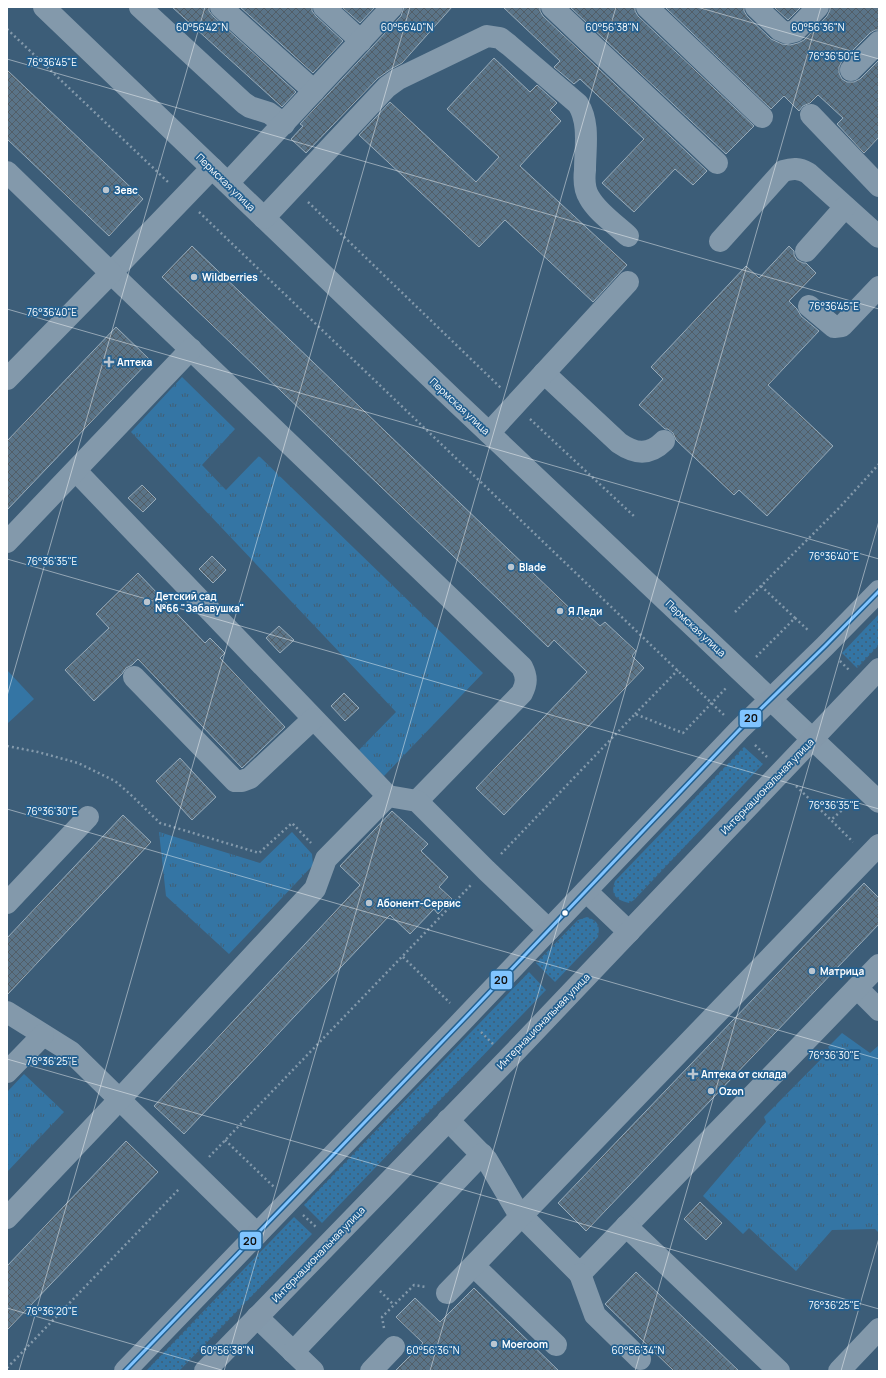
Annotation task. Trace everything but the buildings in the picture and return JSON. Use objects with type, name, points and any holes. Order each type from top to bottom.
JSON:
[{"type":"main road","points":[[125,1371],[739,730],[879,591]]},
{"type":"main road","name":"Интернациональная улица","points":[[206,1371],[629,932],[879,669]]},
{"type":"main road","points":[[586,891],[629,932]]},
{"type":"street","name":"Пермская улица","points":[[44,7],[489,433],[879,802]]},
{"type":"street","points":[[140,7],[244,103],[250,107],[269,113],[284,124]]},
{"type":"street","points":[[222,7],[314,91]]},
{"type":"street","points":[[324,7],[361,41]]},
{"type":"street","points":[[228,183],[392,7]]},
{"type":"street","points":[[552,7],[717,163]]},
{"type":"street","points":[[646,7],[762,117]]},
{"type":"street","points":[[756,7],[780,30],[787,33],[795,31],[818,7]]},
{"type":"street","points":[[264,218],[387,86],[398,79],[487,36],[500,38],[509,44],[578,104],[585,123],[584,181],[588,196],[594,206],[628,236]]},
{"type":"street","points":[[851,70],[879,42]]},
{"type":"street","points":[[811,116],[879,186]]},
{"type":"street","points":[[7,379],[212,168]]},
{"type":"street","points":[[720,241],[783,171],[792,168],[801,169],[808,173],[879,237]]},
{"type":"street","points":[[7,172],[522,667],[526,675],[526,685],[522,693],[417,801]]},
{"type":"street","points":[[806,251],[845,207]]},
{"type":"street","points":[[489,433],[628,282]]},
{"type":"street","points":[[809,306],[834,327],[842,326],[879,287]]},
{"type":"street","points":[[7,542],[191,350]]},
{"type":"street","points":[[544,373],[619,443],[627,448],[639,452],[649,451],[658,448],[664,441]]},
{"type":"street","points":[[76,471],[388,796],[417,801],[549,930]]},
{"type":"street","points":[[134,677],[235,781],[242,781],[250,778],[313,719]]},
{"type":"street","points":[[7,1218],[315,889],[326,859],[388,796]]},
{"type":"street","points":[[7,903],[88,817]]},
{"type":"street","points":[[447,1293],[879,845]]},
{"type":"street","points":[[580,1274],[879,965]]},
{"type":"street","points":[[857,988],[879,1010]]},
{"type":"street","points":[[7,1012],[71,1052],[257,1234]]},
{"type":"street","points":[[7,1072],[43,1035]]},
{"type":"street","points":[[448,1120],[482,1154],[492,1167],[521,1216],[580,1274],[595,1315],[641,1367]]},
{"type":"street","points":[[293,1352],[482,1154]]},
{"type":"street","points":[[626,1226],[779,1371]]},
{"type":"street","points":[[474,1266],[556,1345]]},
{"type":"street","points":[[257,1317],[313,1371]]},
{"type":"street","points":[[839,1371],[879,1330]]},
{"type":"street","points":[[371,1371],[394,1347]]},
{"type":"path","points":[[7,29],[678,670],[831,820]]},
{"type":"path","points":[[292,187],[510,397],[520,410],[636,518]]},
{"type":"path","points":[[735,612],[840,508],[879,464]]},
{"type":"path","points":[[635,714],[683,733],[711,702],[795,618],[761,586]]},
{"type":"path","points":[[7,1368],[678,670]]},
{"type":"path","points":[[7,746],[38,752],[78,763],[115,781],[160,823],[259,853],[292,823],[326,859]]},
{"type":"path","points":[[225,1140],[330,1242]]},
{"type":"path","points":[[365,1276],[394,1304]]},
{"type":"green space","points":[[182,377],[235,429],[202,465],[226,490],[259,456],[483,673],[384,776],[358,751],[396,712],[131,432]]},
{"type":"green space","points":[[879,614],[879,645],[857,668],[842,653]]},
{"type":"green space","points":[[7,670],[34,699],[7,724]]},
{"type":"green space","points":[[744,747],[763,764],[634,900],[629,903],[615,896],[613,890],[615,881]]},
{"type":"green space","points":[[159,832],[260,863],[292,832],[312,854],[313,865],[229,954],[166,896]]},
{"type":"green space","points":[[587,917],[596,922],[599,929],[598,937],[555,982],[536,963],[578,920]]},
{"type":"green space","points":[[529,972],[546,990],[322,1223],[304,1205]]},
{"type":"green space","points":[[842,1033],[870,1053],[878,1046],[879,1047],[879,1233],[875,1229],[832,1230],[796,1271],[749,1228],[743,1234],[703,1196],[766,1122],[764,1117],[830,1050],[828,1047]]},
{"type":"green space","points":[[24,1074],[64,1112],[7,1172],[7,1092]]},
{"type":"green space","points":[[294,1217],[312,1234],[179,1371],[146,1371]]},
{"type":"transit line","name":"20","points":[[125,1371],[465,1018],[739,730],[879,591]]},
{"type":"place","name":"Зевс","points":[[106,190]]},
{"type":"place","name":"Wildberries","points":[[194,277]]},
{"type":"place","name":"Аптека","points":[[109,362]]},
{"type":"place","name":"Blade","points":[[511,567]]},
{"type":"place","name":"Детский сад №66 \"Забавушка\"","points":[[147,602]]},
{"type":"place","name":"Я Леди","points":[[560,611]]},
{"type":"place","name":"Абонент-Сервис","points":[[369,903]]},
{"type":"place","name":"Матрица","points":[[812,971]]},
{"type":"place","name":"Аптека от склада","points":[[693,1074]]},
{"type":"place","name":"Ozon","points":[[711,1091]]},
{"type":"place","name":"Moeroom","points":[[494,1344]]}]
